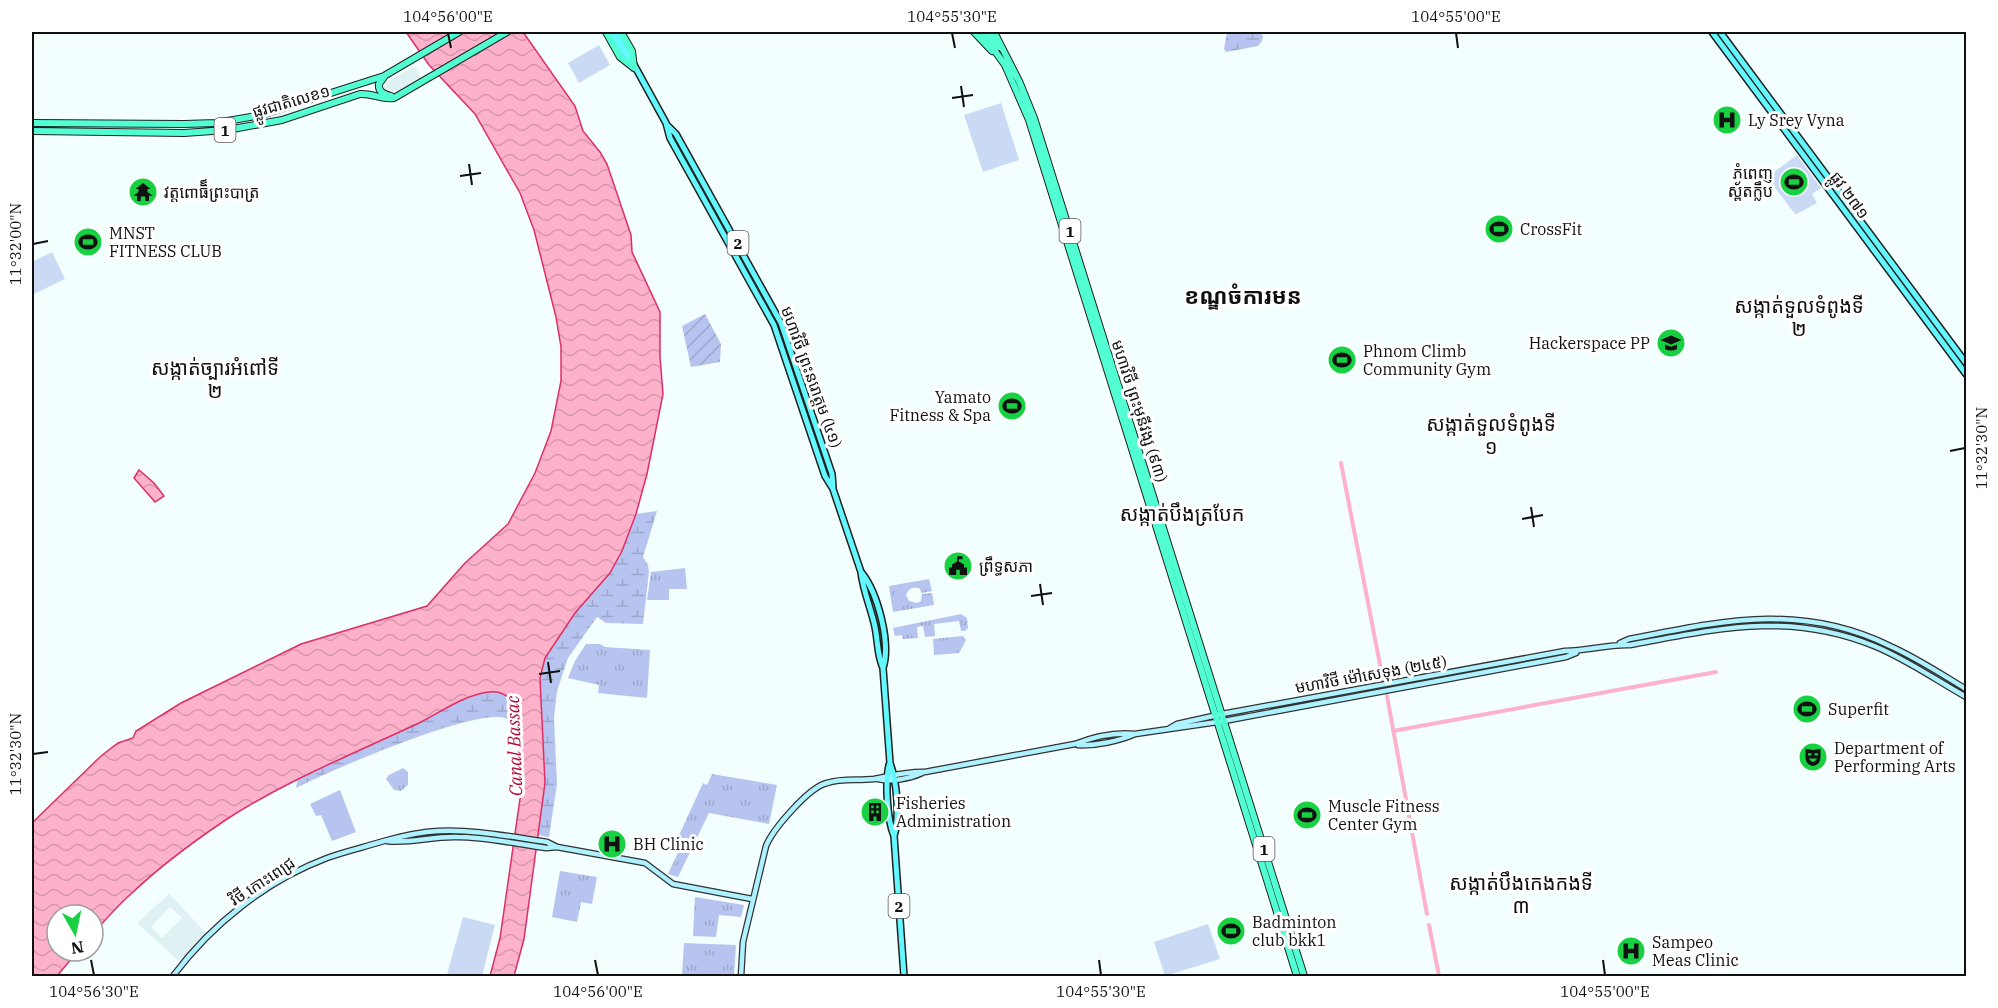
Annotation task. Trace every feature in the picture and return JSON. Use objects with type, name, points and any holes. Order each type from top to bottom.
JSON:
[{"type":"highway","name":"ផ្លូវជាតិលេខ១","points":[[32,123],[184,124],[237,120],[279,111],[384,76],[459,32]]},
{"type":"highway","name":"ផ្លូវជាតិលេខ១","points":[[32,131],[184,133],[216,131],[282,120],[360,94],[390,99],[403,94],[507,32]]},
{"type":"highway","points":[[608,32],[620,57],[634,68]]},
{"type":"highway","points":[[621,32],[632,51],[634,68]]},
{"type":"highway","name":"1","points":[[974,32],[1007,63]]},
{"type":"highway","points":[[981,32],[1007,63]]},
{"type":"highway","points":[[988,32],[1007,63]]},
{"type":"highway","name":"1","points":[[994,32],[1007,63]]},
{"type":"highway","name":"មហាវិថី ព្រះមុនីវង្ស (៩៣)","points":[[1007,63],[1029,120],[1240,784],[1304,976]]},
{"type":"highway","points":[[384,76],[379,84],[380,91],[391,96],[403,94]]},
{"type":"highway","name":"មហាវិថី ព្រះមុនីវង្ស (៩៣)","points":[[1240,784],[1297,976]]},
{"type":"main road","name":"2","points":[[608,32],[626,54]]},
{"type":"main road","name":"2","points":[[616,32],[634,68]]},
{"type":"main road","name":"ផ្លូវ ២៧១","points":[[1712,32],[1966,374]]},
{"type":"main road","name":"ផ្លូវ ២៧១","points":[[1720,32],[1966,363]]},
{"type":"main road","name":"មហាវិថី ព្រះនរោត្តម (៤១)","points":[[634,68],[666,123],[676,134],[781,323],[832,474],[833,489],[861,572],[869,582],[881,619],[886,658],[883,668],[897,826],[894,837]]},
{"type":"main road","points":[[1759,618],[1759,625]]},
{"type":"main road","name":"មហាវិថី ម៉ៅសេទុង (២៤៥)","points":[[741,976],[743,942],[769,839],[807,795],[820,785],[829,782],[915,776],[925,772],[1085,740],[1125,733],[1136,734],[1170,728],[1177,724],[1566,657],[1578,651],[1618,644],[1639,637],[1725,621],[1759,618],[1805,620],[1850,630],[1890,645],[1966,688]]},
{"type":"main road","name":"មហាវិថី ម៉ៅសេទុង (២៤៥)","points":[[1618,644],[1630,645],[1720,629],[1759,625],[1815,629],[1865,642],[1899,658],[1964,696]]},
{"type":"main road","points":[[1964,696],[1966,688]]},
{"type":"main road","name":"មហាវិថី ព្រះនរោត្តម (៤១)","points":[[890,763],[887,778],[890,827],[894,837],[904,976]]},
{"type":"main road","name":"វិថី កោះពេជ្រ","points":[[173,976],[213,931],[270,886],[326,858],[386,841],[395,836],[438,831],[467,831],[504,836],[645,863],[673,884],[753,898]]},
{"type":"main road","name":"វិថី កោះពេជ្រ","points":[[386,841],[460,837],[546,845]]},
{"type":"green space","points":[[1227,32],[1260,32],[1263,36],[1258,46],[1226,52],[1224,49]]},
{"type":"green space","points":[[705,314],[721,344],[720,362],[691,367],[682,326]]},
{"type":"green space","points":[[657,511],[643,557],[649,572],[643,624],[606,623],[597,617],[568,658],[557,691],[554,718],[557,784],[549,837],[537,835],[545,783],[540,678],[545,658],[575,613],[610,573],[622,551],[636,514]]},
{"type":"green space","points":[[685,568],[687,589],[669,589],[669,600],[647,600],[651,572]]},
{"type":"green space","points":[[929,579],[932,591],[922,593],[919,588],[915,587],[906,595],[909,601],[917,603],[921,601],[922,594],[932,593],[934,605],[893,612],[889,586]]},
{"type":"green space","points":[[961,614],[967,618],[968,628],[965,631],[961,631],[959,621],[934,624],[935,636],[925,637],[923,626],[917,627],[918,638],[903,639],[902,635],[895,636],[893,628]]},
{"type":"green space","points":[[963,636],[966,640],[959,653],[934,655],[933,639]]},
{"type":"green space","points":[[586,644],[650,650],[647,698],[598,693],[599,685],[568,678]]},
{"type":"green space","points":[[492,691],[511,700],[519,730],[505,718],[488,717],[464,722],[401,743],[338,768],[296,788],[298,778],[464,700]]},
{"type":"green space","points":[[403,768],[408,772],[408,785],[401,791],[394,790],[386,779]]},
{"type":"green space","points":[[712,774],[777,785],[769,824],[709,813],[678,877],[668,874],[682,844],[676,842],[703,783],[707,785]]},
{"type":"green space","points":[[340,790],[356,832],[332,841],[321,815],[316,816],[310,804]]},
{"type":"green space","points":[[560,871],[597,877],[592,904],[581,902],[577,922],[552,917]]},
{"type":"green space","points":[[695,897],[744,905],[741,917],[719,915],[716,937],[693,936]]},
{"type":"green space","points":[[684,943],[736,945],[734,976],[682,976]]},
{"type":"shaded area","points":[[599,45],[610,65],[579,83],[568,63]]},
{"type":"shaded area","points":[[415,66],[421,78],[401,90],[392,91],[383,88],[387,82]]},
{"type":"shaded area","points":[[1001,103],[1019,160],[983,172],[964,115]]},
{"type":"shaded area","name":"ភ្នំពេញ ស្ព័តក្លឹប","points":[[1797,155],[1821,188],[1812,194],[1817,203],[1795,214],[1767,177]]},
{"type":"shaded area","points":[[52,252],[65,279],[32,295],[32,262]]},
{"type":"shaded area","points":[[169,894],[208,935],[182,964],[137,923]],"holes":[[[170,907],[182,918],[162,938],[151,927]]]},
{"type":"shaded area","points":[[463,917],[495,925],[482,976],[447,974]]},
{"type":"shaded area","points":[[1208,924],[1220,959],[1165,976],[1154,942]]},
{"type":"water","points":[[406,32],[523,32],[575,106],[583,131],[607,164],[631,235],[632,252],[660,312],[663,394],[647,474],[636,514],[622,551],[610,573],[575,613],[545,658],[540,678],[545,783],[524,939],[514,976],[490,976],[500,938],[523,766],[515,705],[504,694],[493,692],[462,700],[419,723],[295,781],[247,807],[212,829],[164,865],[141,884],[105,921],[105,903],[45,903],[45,963],[68,963],[57,976],[32,976],[32,823],[101,756],[118,743],[133,738],[136,731],[181,703],[301,644],[427,606],[465,563],[508,524],[535,473],[551,431],[561,381],[561,347],[556,317],[534,230],[520,193],[475,114],[429,65]]},
{"type":"water","points":[[139,470],[154,483],[164,496],[155,502],[134,478]]},
{"type":"waterway","points":[[1341,463],[1383,680]]},
{"type":"waterway","points":[[1393,731],[1716,672]]},
{"type":"waterway","points":[[1387,696],[1427,914]]},
{"type":"waterway","points":[[1429,925],[1439,976]]},
{"type":"place","name":"Ly Srey Vyna","points":[[1727,120]]},
{"type":"place","name":"ភ្នំពេញ ស្ព័តក្លឹប","points":[[1794,182]]},
{"type":"place","name":"វត្តពោធិ៏ព្រះបាត្រ","points":[[143,192]]},
{"type":"place","name":"CrossFit","points":[[1499,229]]},
{"type":"place","name":"MNST FITNESS CLUB","points":[[88,242]]},
{"type":"place","name":"Hackerspace PP","points":[[1671,343]]},
{"type":"place","name":"Phnom Climb Community Gym","points":[[1342,360]]},
{"type":"place","name":"Yamato Fitness & Spa","points":[[1012,406]]},
{"type":"place","name":"ព្រឹទ្ធសភា","points":[[958,566]]},
{"type":"place","name":"Superfit","points":[[1807,709]]},
{"type":"place","name":"Department of Performing Arts","points":[[1813,757]]},
{"type":"place","name":"Fisheries Administration","points":[[875,812]]},
{"type":"place","name":"Muscle Fitness Center Gym","points":[[1307,815]]},
{"type":"place","name":"BH Clinic","points":[[612,844]]},
{"type":"place","name":"Badminton club bkk1","points":[[1231,931]]},
{"type":"place","name":"Sampeo Meas Clinic","points":[[1631,951]]},
{"type":"district","name":"ខណ្ឌចំការមន","points":[[1243,295]]},
{"type":"district","name":"សង្កាត់ទួលទំពូងទី ២","points":[[1799,316]]},
{"type":"district","name":"សង្កាត់ច្បារអំពៅទី ២","points":[[215,378]]},
{"type":"district","name":"សង្កាត់ទួលទំពូងទី ១","points":[[1491,434]]},
{"type":"district","name":"សង្កាត់បឹងត្របែក","points":[[1182,513]]},
{"type":"district","name":"សង្កាត់បឹងកេងកងទី ៣","points":[[1521,894]]},
{"type":"water label","name":"Canal Bassac","points":[[514,746]]}]
